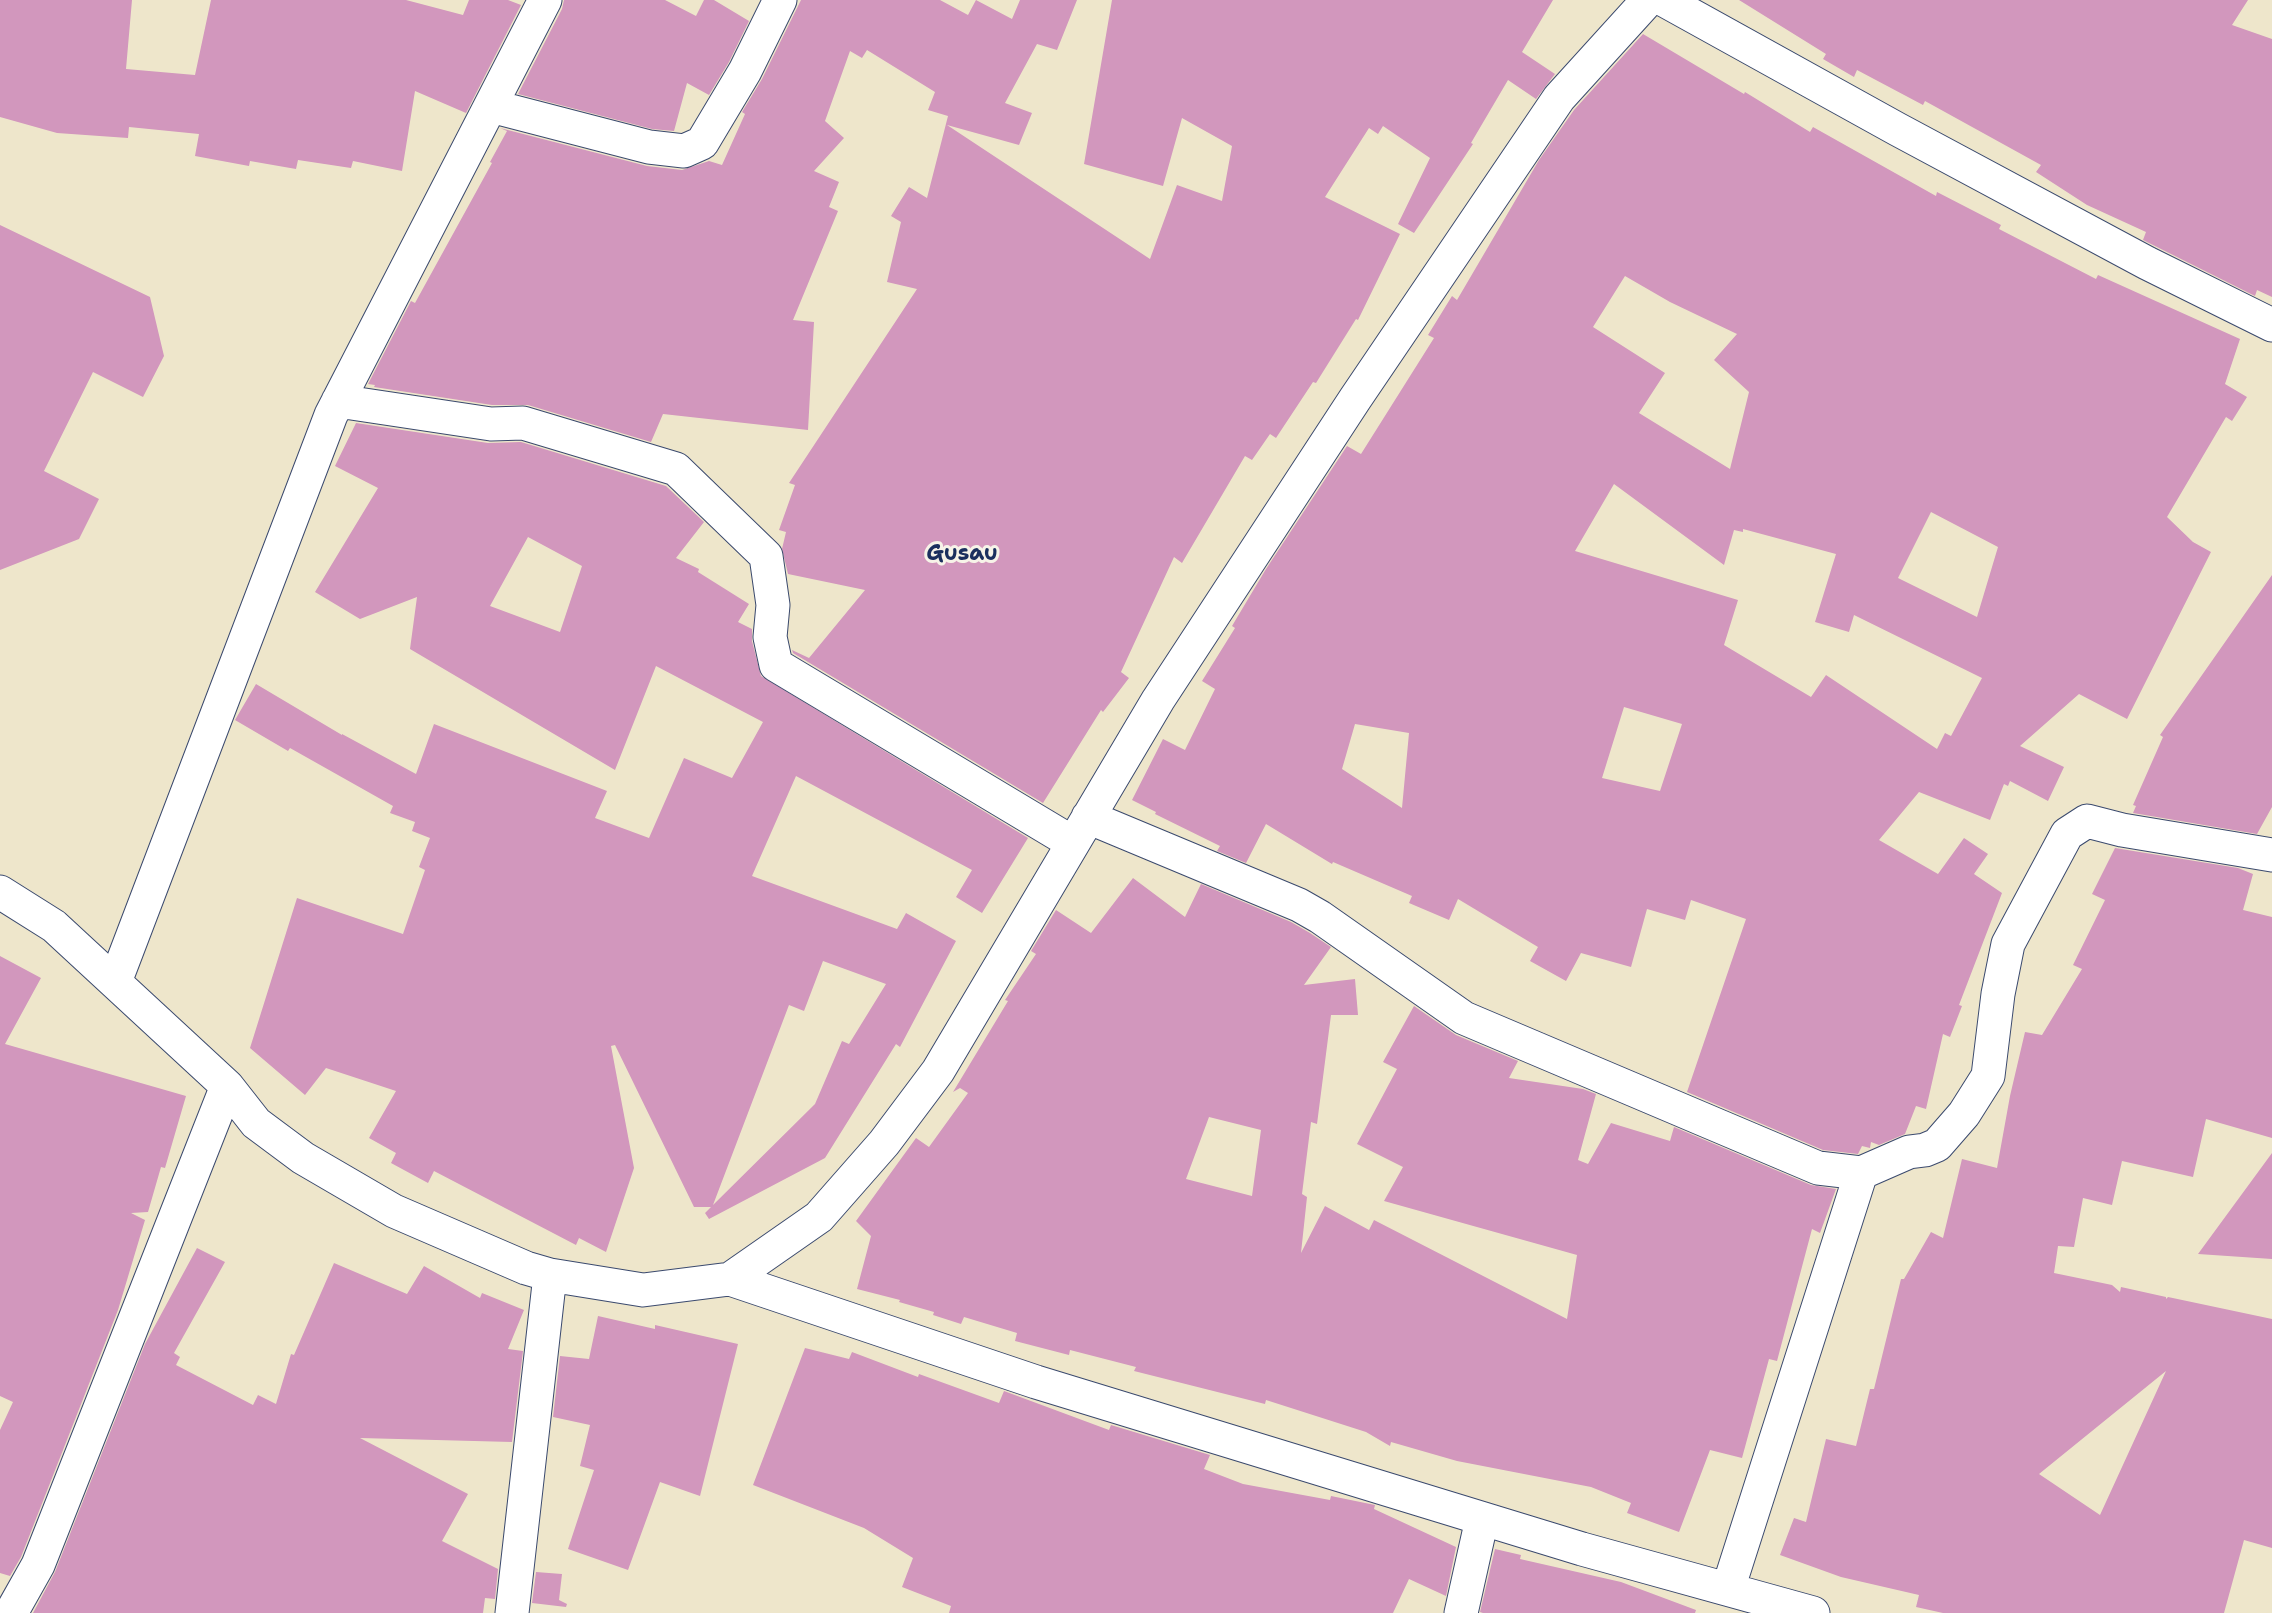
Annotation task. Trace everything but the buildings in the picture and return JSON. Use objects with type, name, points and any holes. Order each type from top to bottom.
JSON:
[{"type":"street","points":[[115,982],[327,426],[545,0]]},
{"type":"street","points":[[491,106],[650,147],[684,151],[702,142],[745,71],[780,0]]},
{"type":"street","points":[[730,1280],[819,1217],[884,1143],[938,1071],[1158,700],[1335,429],[1559,98],[1648,0]]},
{"type":"street","points":[[1664,0],[1887,124],[2147,263],[2272,325]]},
{"type":"street","points":[[338,401],[491,424],[523,423],[676,470],[766,556],[773,605],[770,637],[776,665],[1081,830],[1299,905],[1320,916],[1464,1018],[1818,1168],[1862,1173],[1909,1152],[1925,1150],[1937,1145],[1965,1114],[1989,1076],[1998,994],[2008,944],[2067,834],[2087,821],[2122,830],[2272,855]]},
{"type":"street","points":[[0,892],[54,926],[227,1086],[256,1123],[303,1158],[384,1205],[526,1268],[550,1275],[643,1290],[730,1280],[1036,1383],[1582,1549],[1813,1613]]},
{"type":"street","points":[[0,1612],[9,1613],[38,1565],[227,1086]]},
{"type":"street","points":[[1728,1589],[1862,1173]]},
{"type":"street","points":[[512,1613],[550,1275]]},
{"type":"street","points":[[1461,1613],[1482,1519]]},
{"type":"district","name":"Gusau","points":[[962,554]]}]
